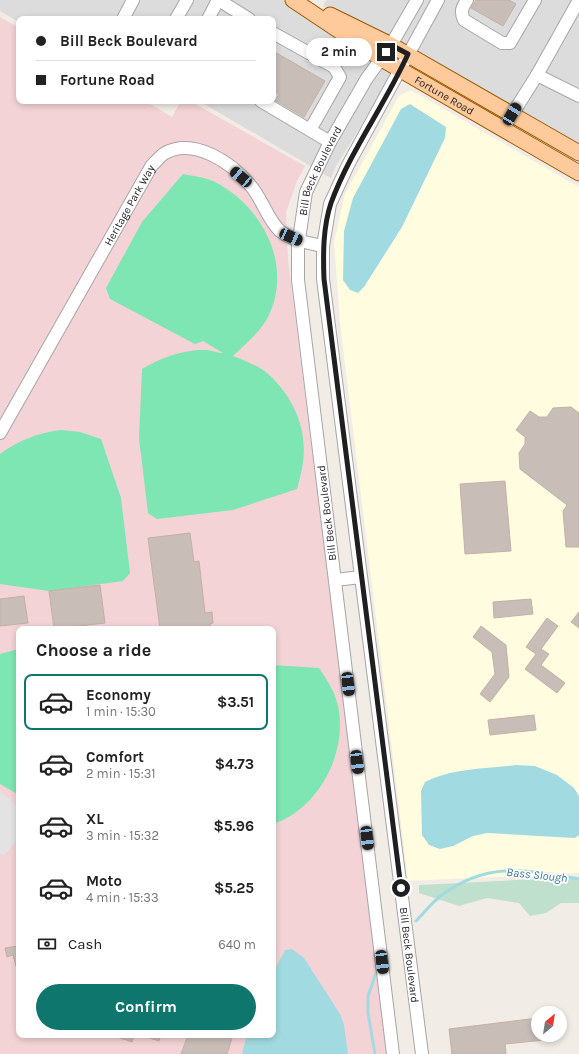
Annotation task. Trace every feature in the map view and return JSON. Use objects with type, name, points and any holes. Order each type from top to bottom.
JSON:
[{"type":"main road","name":"Fortune Road","points":[[293,0],[380,58],[579,173]]},
{"type":"main road","name":"Fortune Road","points":[[300,0],[408,54],[579,153]]},
{"type":"street","points":[[125,16],[133,0]]},
{"type":"street","points":[[178,16],[186,0]]},
{"type":"street","points":[[210,16],[218,0]]},
{"type":"street","points":[[223,0],[225,4],[244,16]]},
{"type":"street","name":"Bill Beck Boulevard","points":[[393,1054],[298,280],[299,241],[306,192],[330,142],[380,58],[391,45],[417,0]]},
{"type":"street","name":"Bill Beck Boulevard","points":[[422,1054],[324,279],[323,246],[330,204],[342,178],[438,0]]},
{"type":"street","points":[[466,0],[461,14],[464,20],[502,43],[510,43],[535,0]]},
{"type":"street","points":[[503,129],[537,75],[578,3]]},
{"type":"street","points":[[276,35],[334,67],[340,77],[310,130]]},
{"type":"street","points":[[537,75],[579,96]]},
{"type":"street","points":[[266,104],[330,142]]},
{"type":"street","name":"Heritage Park Way","points":[[0,433],[152,166],[165,153],[182,148],[203,150],[222,161],[250,185],[279,230],[299,241],[323,246]]},
{"type":"street","points":[[335,580],[361,578]]},
{"type":"shaded area","points":[[0,0],[284,0],[373,60],[312,167],[204,104],[276,104],[276,16],[16,16],[16,20],[0,11]]},
{"type":"shaded area","points":[[326,0],[461,0],[458,6],[499,48],[540,0],[579,0],[579,147],[390,39],[323,6]]},
{"type":"shaded area","points":[[472,0],[528,0],[508,38],[504,38],[468,16],[467,9]]},
{"type":"shaded area","points":[[0,17],[16,26],[16,104],[150,104],[172,117],[179,104],[195,104],[305,166],[297,181],[286,212],[288,260],[388,1054],[0,1054]]},
{"type":"shaded area","points":[[381,65],[394,73],[336,166],[331,178],[320,172],[328,155]]},
{"type":"shaded area","points":[[411,90],[579,187],[579,873],[408,881],[340,323],[334,242],[345,194],[399,96]]},
{"type":"shaded area","points":[[0,791],[16,804],[16,842],[4,856],[0,853]]},
{"type":"green space","points":[[183,174],[213,181],[230,191],[245,204],[258,220],[268,237],[274,256],[277,275],[275,295],[269,315],[262,327],[233,356],[263,370],[282,388],[300,423],[304,449],[303,462],[297,489],[233,510],[157,519],[148,513],[139,438],[142,369],[166,357],[182,352],[208,350],[223,353],[203,341],[195,344],[110,299],[106,288],[142,222]]},
{"type":"green space","points":[[61,430],[80,432],[101,439],[121,498],[130,573],[123,581],[49,591],[0,584],[0,454],[29,438],[44,433]]},
{"type":"green space","points":[[16,650],[16,793],[0,784],[0,654]]},
{"type":"green space","points":[[276,665],[319,668],[335,696],[340,724],[339,742],[334,760],[326,777],[304,806],[289,817],[276,823]]},
{"type":"green space","points":[[579,877],[579,903],[561,903],[546,913],[530,916],[519,903],[487,898],[459,906],[419,893],[419,885]]},
{"type":"water","points":[[410,104],[446,127],[445,138],[402,227],[364,287],[358,293],[350,290],[343,280],[344,231],[353,198],[401,109]]},
{"type":"water","points":[[516,765],[535,766],[557,775],[574,788],[579,796],[579,835],[575,838],[487,833],[473,836],[453,846],[440,849],[429,845],[422,835],[421,791],[425,782],[446,774]]},
{"type":"water","points":[[292,949],[304,958],[340,1014],[344,1025],[348,1054],[242,1054],[246,1038],[276,1038],[276,967],[285,950]]},
{"type":"building","points":[[476,0],[509,0],[516,4],[503,26],[471,8]]},
{"type":"building","points":[[276,53],[325,81],[304,117],[276,101],[279,94],[276,92]]},
{"type":"building","points":[[571,407],[579,413],[579,547],[566,547],[563,511],[567,505],[520,469],[519,453],[525,444],[525,437],[516,430],[530,411],[539,417],[547,417],[553,408]]},
{"type":"building","points":[[505,481],[511,551],[465,554],[460,484]]},
{"type":"building","points":[[190,533],[194,562],[199,561],[205,613],[212,612],[213,623],[210,624],[210,626],[160,626],[148,538]]},
{"type":"building","points":[[100,585],[105,623],[80,626],[54,626],[49,591]]},
{"type":"building","points":[[24,596],[28,623],[0,626],[0,599]]},
{"type":"building","points":[[531,599],[533,614],[494,618],[493,602]]},
{"type":"building","points":[[579,612],[579,628],[571,622]]},
{"type":"building","points":[[547,618],[558,626],[541,649],[549,654],[541,665],[565,683],[557,693],[525,669],[536,654],[526,647]]},
{"type":"building","points":[[481,626],[506,645],[509,677],[490,702],[480,694],[495,674],[492,652],[473,637]]},
{"type":"building","points":[[534,715],[536,730],[490,735],[488,720]]},
{"type":"building","points":[[16,946],[16,966],[13,955],[7,957],[5,948]]},
{"type":"building","points":[[531,1019],[531,1041],[505,1044],[506,1054],[452,1054],[449,1029]]},
{"type":"building","points":[[120,1038],[133,1038],[132,1042]]},
{"type":"building","points":[[150,1038],[160,1038],[159,1041]]},
{"type":"building","points":[[187,1038],[232,1038],[227,1054],[181,1054]]},
{"type":"waterway","name":"Bass Slough","points":[[416,921],[431,904],[442,895],[459,884],[475,877],[508,871],[524,871],[579,879]]},
{"type":"waterway","name":"Bass Slough","points":[[375,1054],[368,1013],[368,996],[376,973]]},
{"type":"route","points":[[386,52],[391,45],[408,54],[401,70],[348,165],[330,204],[323,246],[324,279],[401,888]]}]
